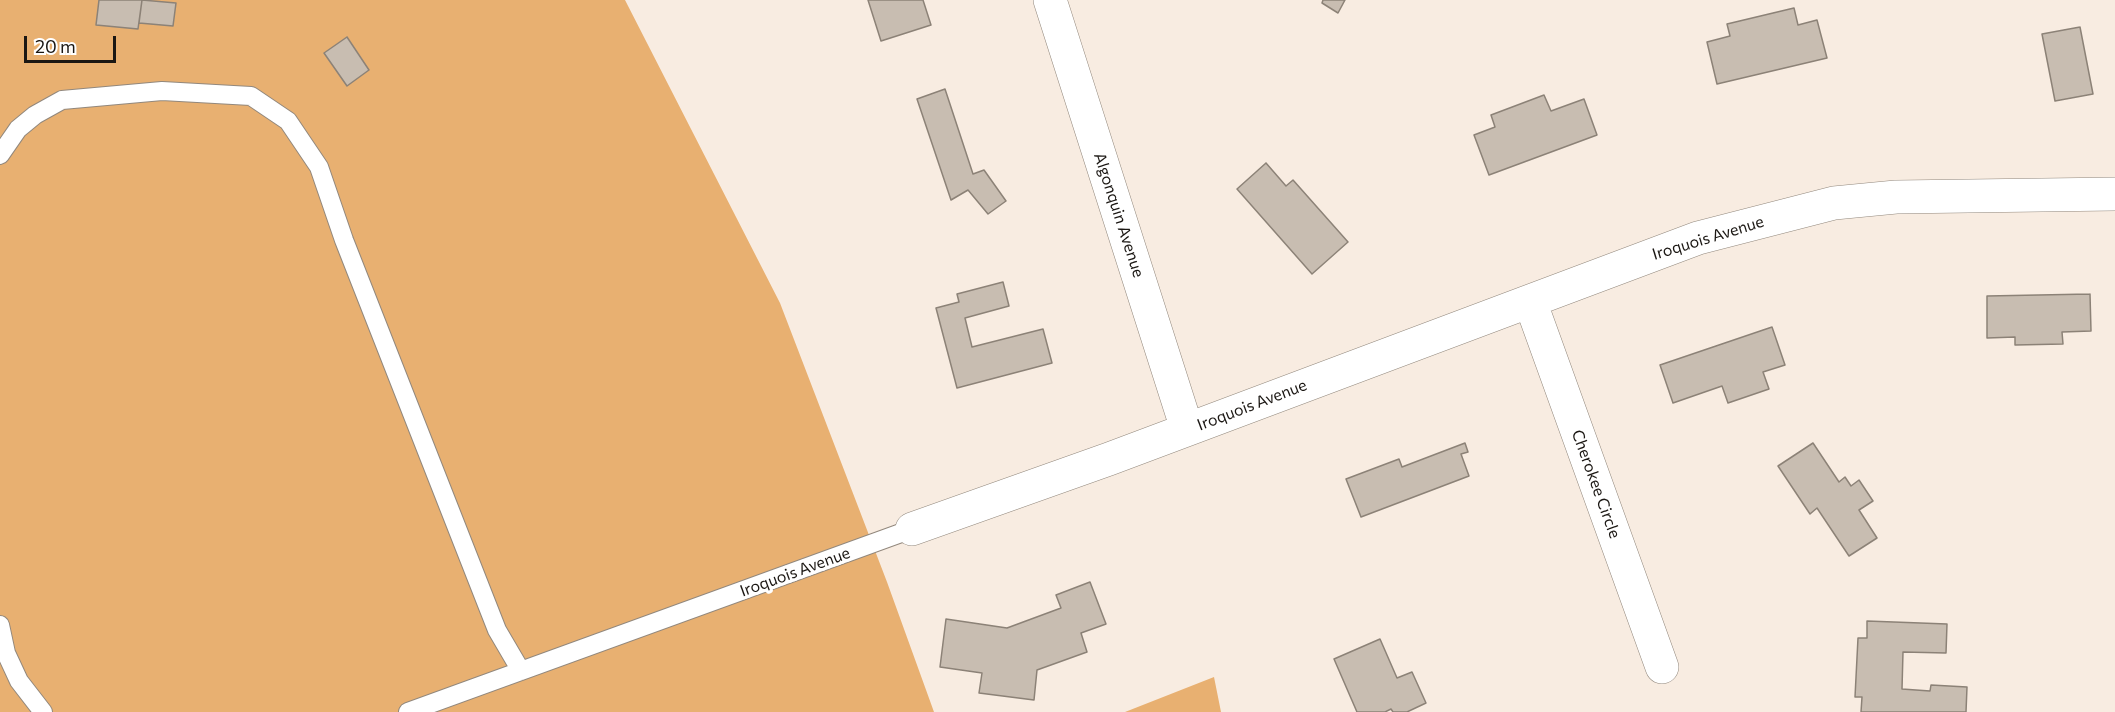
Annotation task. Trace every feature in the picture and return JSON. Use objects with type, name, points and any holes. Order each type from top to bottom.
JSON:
[{"type":"street","name":"Algonquin Avenue","points":[[1050,0],[1187,429]]},
{"type":"street","name":"Iroquois Avenue","points":[[912,529],[1698,238],[1834,203],[1896,197],[2115,194]]},
{"type":"street","name":"Cherokee Circle","points":[[1530,301],[1662,667]]},
{"type":"lane","points":[[0,155],[18,129],[35,115],[62,100],[162,91],[251,96],[288,121],[319,168],[344,240],[497,630],[521,671]]},
{"type":"lane","name":"Iroquois Avenue","points":[[408,712],[912,529]]},
{"type":"lane","points":[[0,625],[4,660],[43,712]]},
{"type":"shaded area","points":[[0,0],[625,0],[780,303],[887,582],[934,712],[0,712]]},
{"type":"shaded area","points":[[1214,677],[1221,712],[1125,712]]},
{"type":"building","points":[[99,0],[142,0],[138,29],[96,25]]},
{"type":"building","points":[[142,0],[176,3],[173,26],[139,23]]},
{"type":"building","points":[[868,0],[923,0],[931,25],[881,41]]},
{"type":"building","points":[[1323,0],[1345,0],[1338,13],[1322,3]]},
{"type":"building","points":[[1794,8],[1798,25],[1817,20],[1827,58],[1717,84],[1707,42],[1730,36],[1727,24]]},
{"type":"building","points":[[2080,27],[2093,94],[2055,101],[2042,34]]},
{"type":"building","points":[[347,37],[369,70],[347,86],[324,53]]},
{"type":"building","points":[[945,89],[973,174],[984,170],[1006,201],[988,214],[968,190],[951,200],[917,99]]},
{"type":"building","points":[[1544,95],[1551,111],[1584,99],[1597,135],[1489,175],[1474,135],[1495,127],[1491,115]]},
{"type":"building","points":[[1266,163],[1286,186],[1293,180],[1348,242],[1312,274],[1237,189]]},
{"type":"building","points":[[1003,282],[1009,306],[965,318],[972,347],[1043,329],[1052,363],[957,388],[936,308],[959,302],[957,294]]},
{"type":"building","points":[[2090,294],[2091,331],[2062,332],[2063,344],[2015,345],[2015,337],[1987,338],[1987,296]]},
{"type":"building","points":[[1772,327],[1785,365],[1763,372],[1769,389],[1728,403],[1722,386],[1673,403],[1660,365]]},
{"type":"building","points":[[1465,443],[1468,452],[1461,454],[1469,476],[1361,517],[1346,479],[1399,459],[1402,467]]},
{"type":"building","points":[[1813,443],[1839,482],[1845,477],[1851,486],[1859,480],[1873,501],[1859,510],[1877,538],[1849,556],[1817,508],[1810,514],[1778,466]]},
{"type":"building","points":[[1090,582],[1106,624],[1081,633],[1087,652],[1037,670],[1034,700],[979,693],[982,673],[940,667],[946,619],[1007,628],[1061,608],[1056,595]]},
{"type":"building","points":[[1867,621],[1947,624],[1946,653],[1903,652],[1902,689],[1930,691],[1931,685],[1967,687],[1966,712],[1861,712],[1862,697],[1855,697],[1858,638],[1867,638]]},
{"type":"building","points":[[1380,639],[1397,678],[1412,672],[1426,703],[1407,712],[1393,712],[1391,709],[1385,712],[1357,712],[1334,659]]}]
